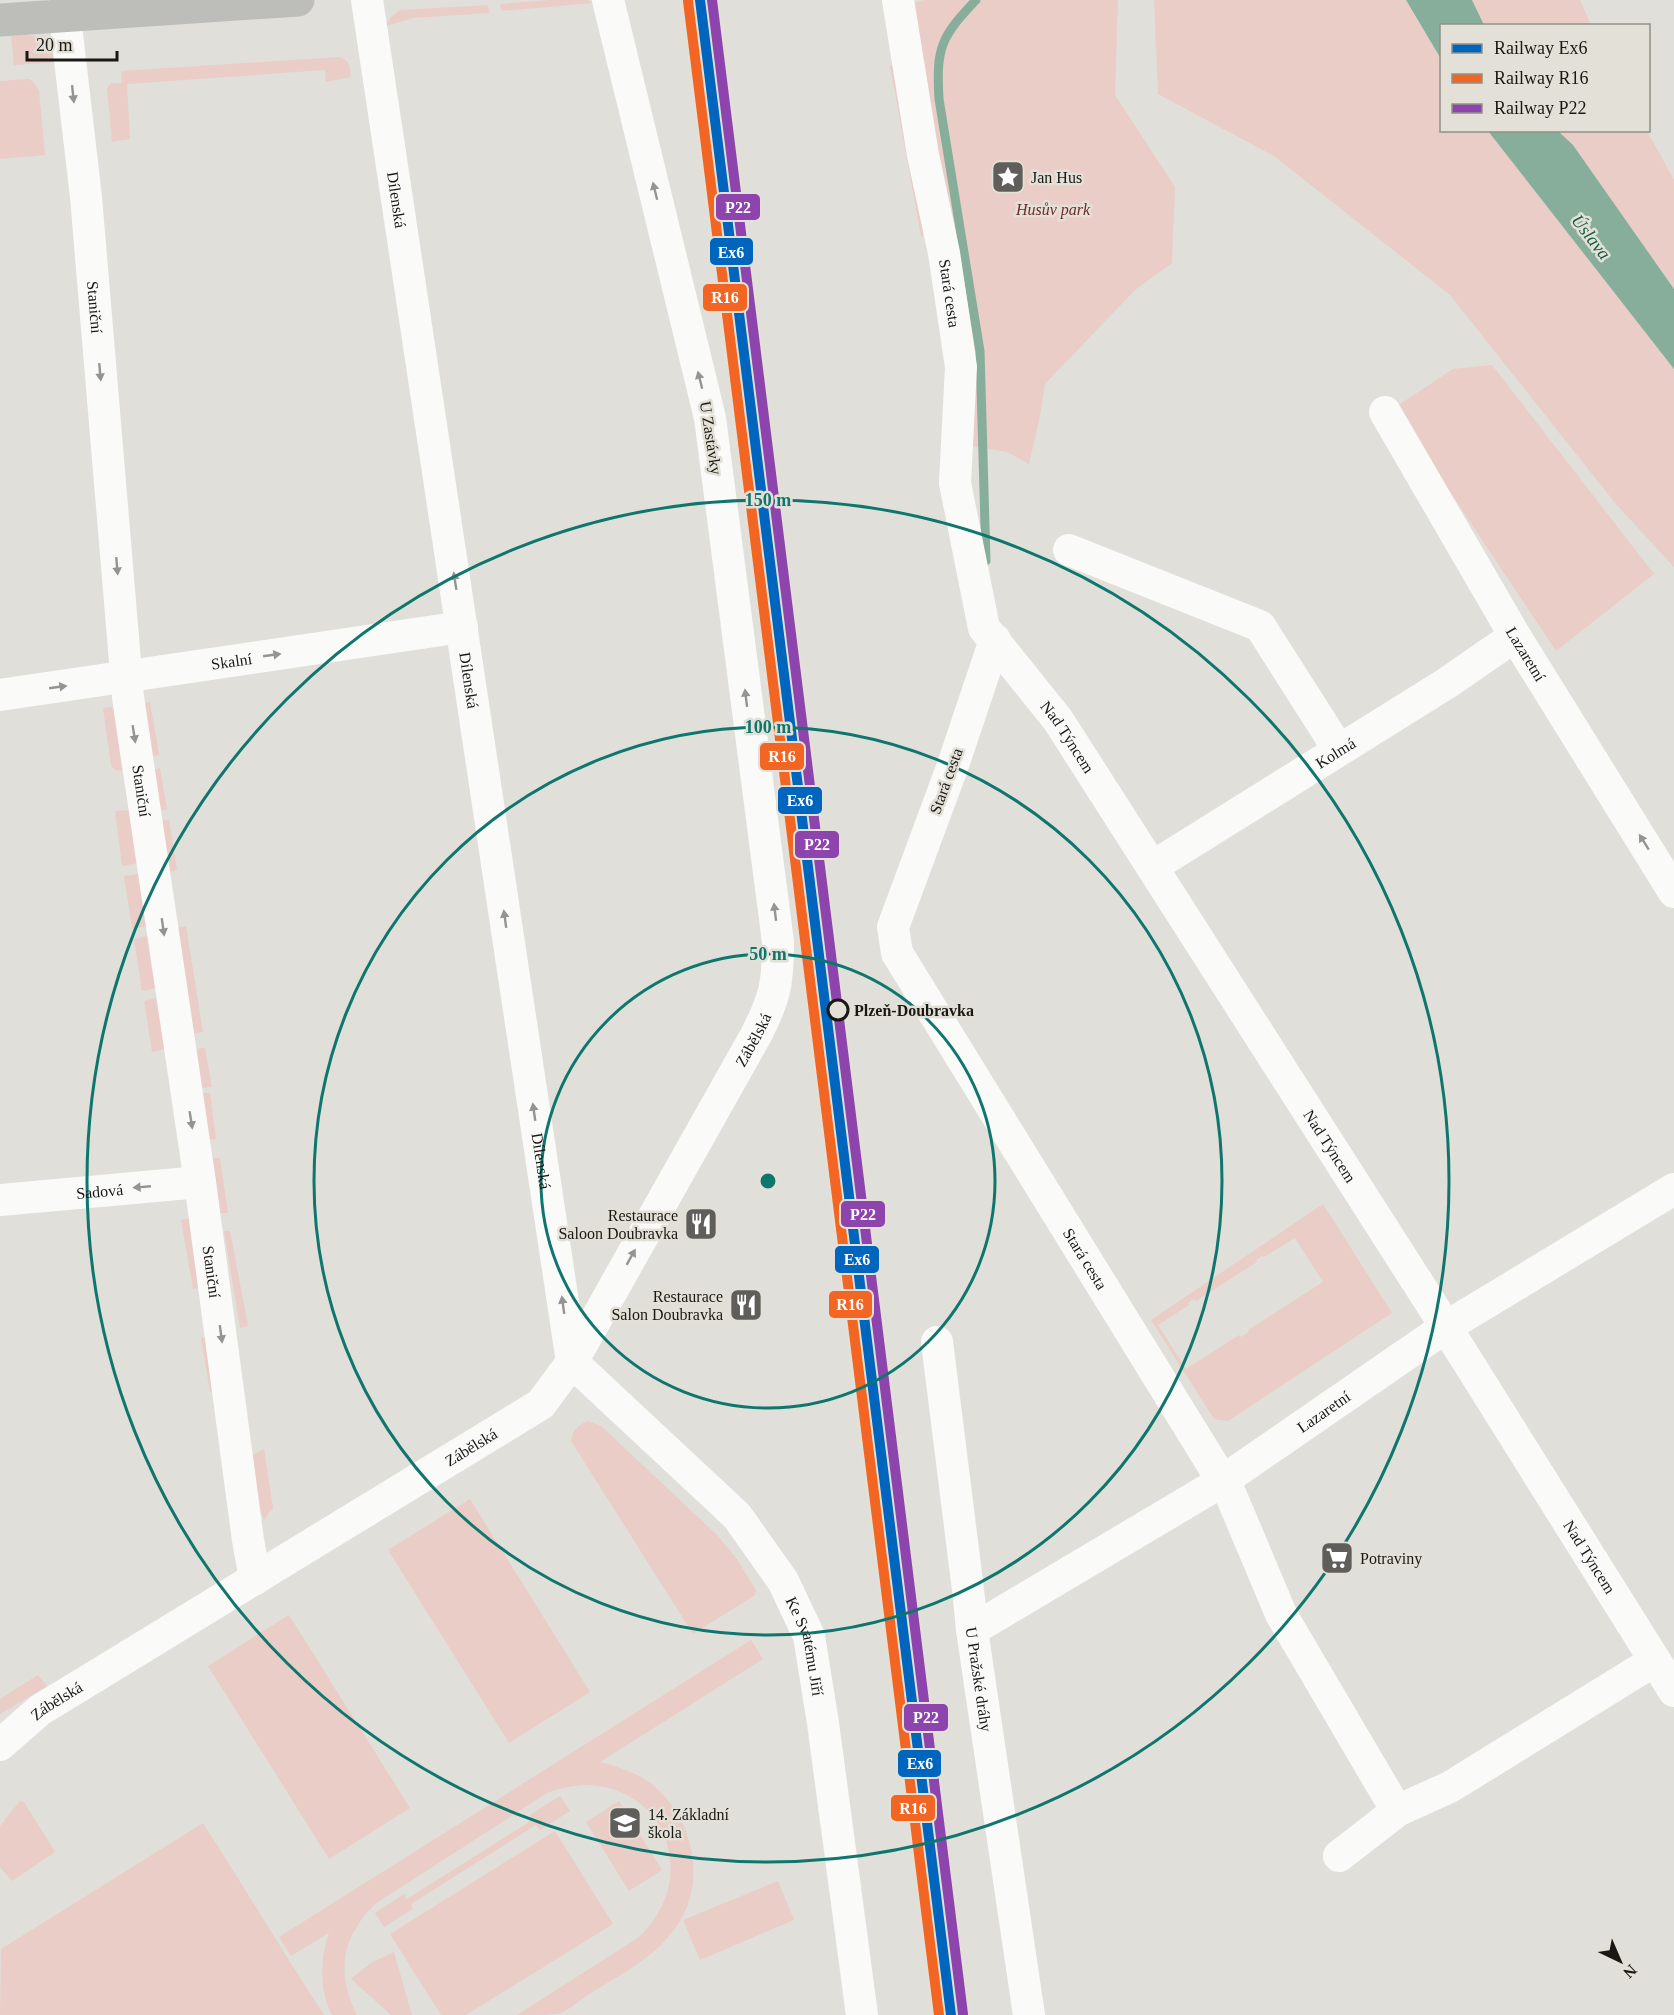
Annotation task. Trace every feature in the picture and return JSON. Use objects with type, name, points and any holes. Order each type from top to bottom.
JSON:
[{"type":"main road","points":[[0,20],[64,8],[298,0]]},
{"type":"street","name":"Dílenská","points":[[367,0],[572,1362]]},
{"type":"street","name":"U Zastávky","points":[[608,0],[710,418],[778,942],[776,991]]},
{"type":"street","name":"Stará cesta","points":[[898,0],[923,155],[944,254],[961,367],[955,483],[984,628],[995,640],[953,765],[893,927],[897,952],[1221,1482],[1230,1493],[1281,1614],[1397,1811]]},
{"type":"street","name":"Staniční","points":[[64,8],[86,197],[126,676],[255,1579]]},
{"type":"street","name":"Lazaretní","points":[[1385,412],[1515,636],[1674,892]]},
{"type":"street","points":[[1069,550],[1260,626],[1339,750]]},
{"type":"street","name":"Skalní","points":[[0,695],[462,627]]},
{"type":"street","name":"Kolmá","points":[[1152,867],[1447,683],[1515,636]]},
{"type":"street","name":"Nad Týncem","points":[[995,640],[1058,720],[1446,1327],[1674,1691]]},
{"type":"street","name":"Zábělská","points":[[0,1745],[40,1710],[541,1404],[572,1362],[756,1035],[776,991]]},
{"type":"street","name":"Sadová","points":[[0,1200],[200,1182]]},
{"type":"street","name":"Lazaretní","points":[[972,1630],[1221,1482],[1446,1327],[1674,1189]]},
{"type":"street","name":"U Pražské dráhy","points":[[937,1342],[972,1630],[1029,2015]]},
{"type":"street","name":"Ke Svatému Jiří","points":[[572,1362],[737,1516],[783,1581],[808,1636],[823,1723],[862,2015]]},
{"type":"street","points":[[1340,1856],[1397,1811],[1450,1786],[1654,1661]]},
{"type":"green space","points":[[587,0],[594,3],[501,11],[500,4]]},
{"type":"green space","name":"Husův park","points":[[925,0],[1118,0],[1115,95],[1175,187],[1172,263],[1135,290],[1045,384],[1029,464],[1007,452],[958,444],[900,7]]},
{"type":"green space","points":[[1154,0],[1406,0],[1440,57],[1440,132],[1489,132],[1674,369],[1674,567],[1615,503],[1450,295],[1274,156],[1158,94]]},
{"type":"green space","points":[[1472,0],[1580,0],[1591,24],[1484,24]]},
{"type":"green space","points":[[488,5],[489,13],[413,18],[386,26],[390,18],[400,10]]},
{"type":"green space","points":[[22,34],[45,42],[59,62],[14,65],[11,36]]},
{"type":"green space","points":[[343,58],[350,67],[351,77],[326,82],[325,70],[127,84],[130,139],[112,142],[107,88],[111,83],[122,83],[121,71]]},
{"type":"green space","points":[[893,65],[924,235],[921,236],[890,66]]},
{"type":"green space","points":[[29,79],[39,91],[45,155],[0,159],[0,81]]},
{"type":"green space","points":[[1559,132],[1648,132],[1674,180],[1674,289],[1573,145]]},
{"type":"green space","points":[[1492,365],[1654,574],[1556,651],[1394,408],[1453,369]]},
{"type":"green space","points":[[150,702],[159,755],[148,757],[140,704]]},
{"type":"green space","points":[[112,707],[122,771],[115,770],[111,765],[103,708]]},
{"type":"green space","points":[[160,768],[167,809],[158,811],[150,771]]},
{"type":"green space","points":[[130,810],[137,863],[122,866],[115,811]]},
{"type":"green space","points":[[169,820],[177,870],[167,872],[159,821]]},
{"type":"green space","points":[[139,874],[146,926],[132,929],[124,876]]},
{"type":"green space","points":[[186,926],[203,1032],[193,1034],[174,928]]},
{"type":"green space","points":[[148,936],[156,988],[142,991],[134,939]]},
{"type":"green space","points":[[156,998],[165,1049],[152,1052],[144,1001]]},
{"type":"green space","points":[[205,1048],[212,1087],[202,1088],[195,1049]]},
{"type":"green space","points":[[202,1093],[210,1093],[216,1139],[209,1140]]},
{"type":"green space","points":[[213,1158],[220,1158],[228,1213],[220,1213]]},
{"type":"green space","points":[[1323,1204],[1392,1313],[1228,1421],[1214,1419],[1151,1320]],"holes":[[[1295,1238],[1323,1282],[1248,1330],[1249,1332],[1241,1337],[1239,1335],[1186,1369],[1158,1325],[1189,1305],[1188,1303],[1194,1299],[1196,1301],[1257,1262],[1256,1260],[1262,1256],[1264,1257]]]},
{"type":"green space","points":[[194,1217],[206,1287],[193,1289],[181,1220]]},
{"type":"green space","points":[[224,1231],[230,1231],[248,1326],[240,1328]]},
{"type":"green space","points":[[211,1336],[219,1390],[210,1392],[201,1338]]},
{"type":"green space","points":[[588,1421],[601,1426],[717,1535],[736,1558],[756,1590],[755,1595],[693,1634],[571,1441],[576,1428]]},
{"type":"green space","points":[[264,1449],[273,1508],[264,1520],[259,1507],[251,1456]]},
{"type":"green space","points":[[470,1499],[590,1692],[509,1743],[388,1550]]},
{"type":"green space","points":[[289,1615],[410,1808],[329,1859],[208,1666]]},
{"type":"green space","points":[[751,1640],[763,1659],[600,1762],[635,1774],[661,1793],[674,1808],[690,1844],[693,1884],[688,1903],[680,1921],[650,1954],[562,2013],[517,2015],[639,1937],[661,1908],[670,1878],[669,1849],[658,1823],[639,1803],[613,1789],[582,1785],[547,1793],[375,1904],[355,1929],[345,1956],[346,1984],[357,2015],[332,2015],[325,1995],[322,1974],[329,1933],[291,1956],[279,1937]]},
{"type":"green space","points":[[38,1675],[47,1686],[0,1714],[0,1699]]},
{"type":"green space","points":[[560,1796],[570,1811],[540,1830],[536,1825],[411,1904],[413,1909],[384,1927],[375,1913],[404,1894],[407,1899],[532,1820],[530,1815]]},
{"type":"green space","points":[[20,1801],[24,1802],[55,1852],[12,1881],[0,1867],[0,1826]]},
{"type":"green space","points":[[619,1801],[662,1870],[629,1891],[586,1822]]},
{"type":"green space","points":[[203,1823],[324,2015],[0,2015],[1,1949]]},
{"type":"green space","points":[[555,1831],[613,1924],[466,2015],[441,2015],[390,1934]]},
{"type":"green space","points":[[778,1881],[794,1920],[700,1960],[683,1920]]},
{"type":"green space","points":[[394,1952],[412,2015],[391,2015],[351,1979],[371,1963]]},
{"type":"water","points":[[1406,0],[1472,0],[1484,24],[1440,24],[1440,57]]},
{"type":"water","name":"Úslava","points":[[1489,132],[1559,132],[1573,145],[1674,289],[1674,369]]},
{"type":"waterway","points":[[976,0],[955,24],[943,44],[938,81],[980,351],[986,561]]},
{"type":"rail line","name":"Ex6","points":[[700,0],[951,2015]]},
{"type":"rail line","name":"P22","points":[[712,0],[963,2014]]},
{"type":"rail line","name":"R16","points":[[688,1],[939,2015]]},
{"type":"place","name":"Jan Hus","points":[[1008,177]]},
{"type":"place","name":"Plzeň-Doubravka","points":[[838,1010]]},
{"type":"place","name":"Restaurace Saloon Doubravka","points":[[701,1224]]},
{"type":"place","name":"Restaurace Salon Doubravka","points":[[746,1305]]},
{"type":"place","name":"Potraviny","points":[[1337,1558]]},
{"type":"place","name":"14. Základní škola","points":[[625,1823]]}]
